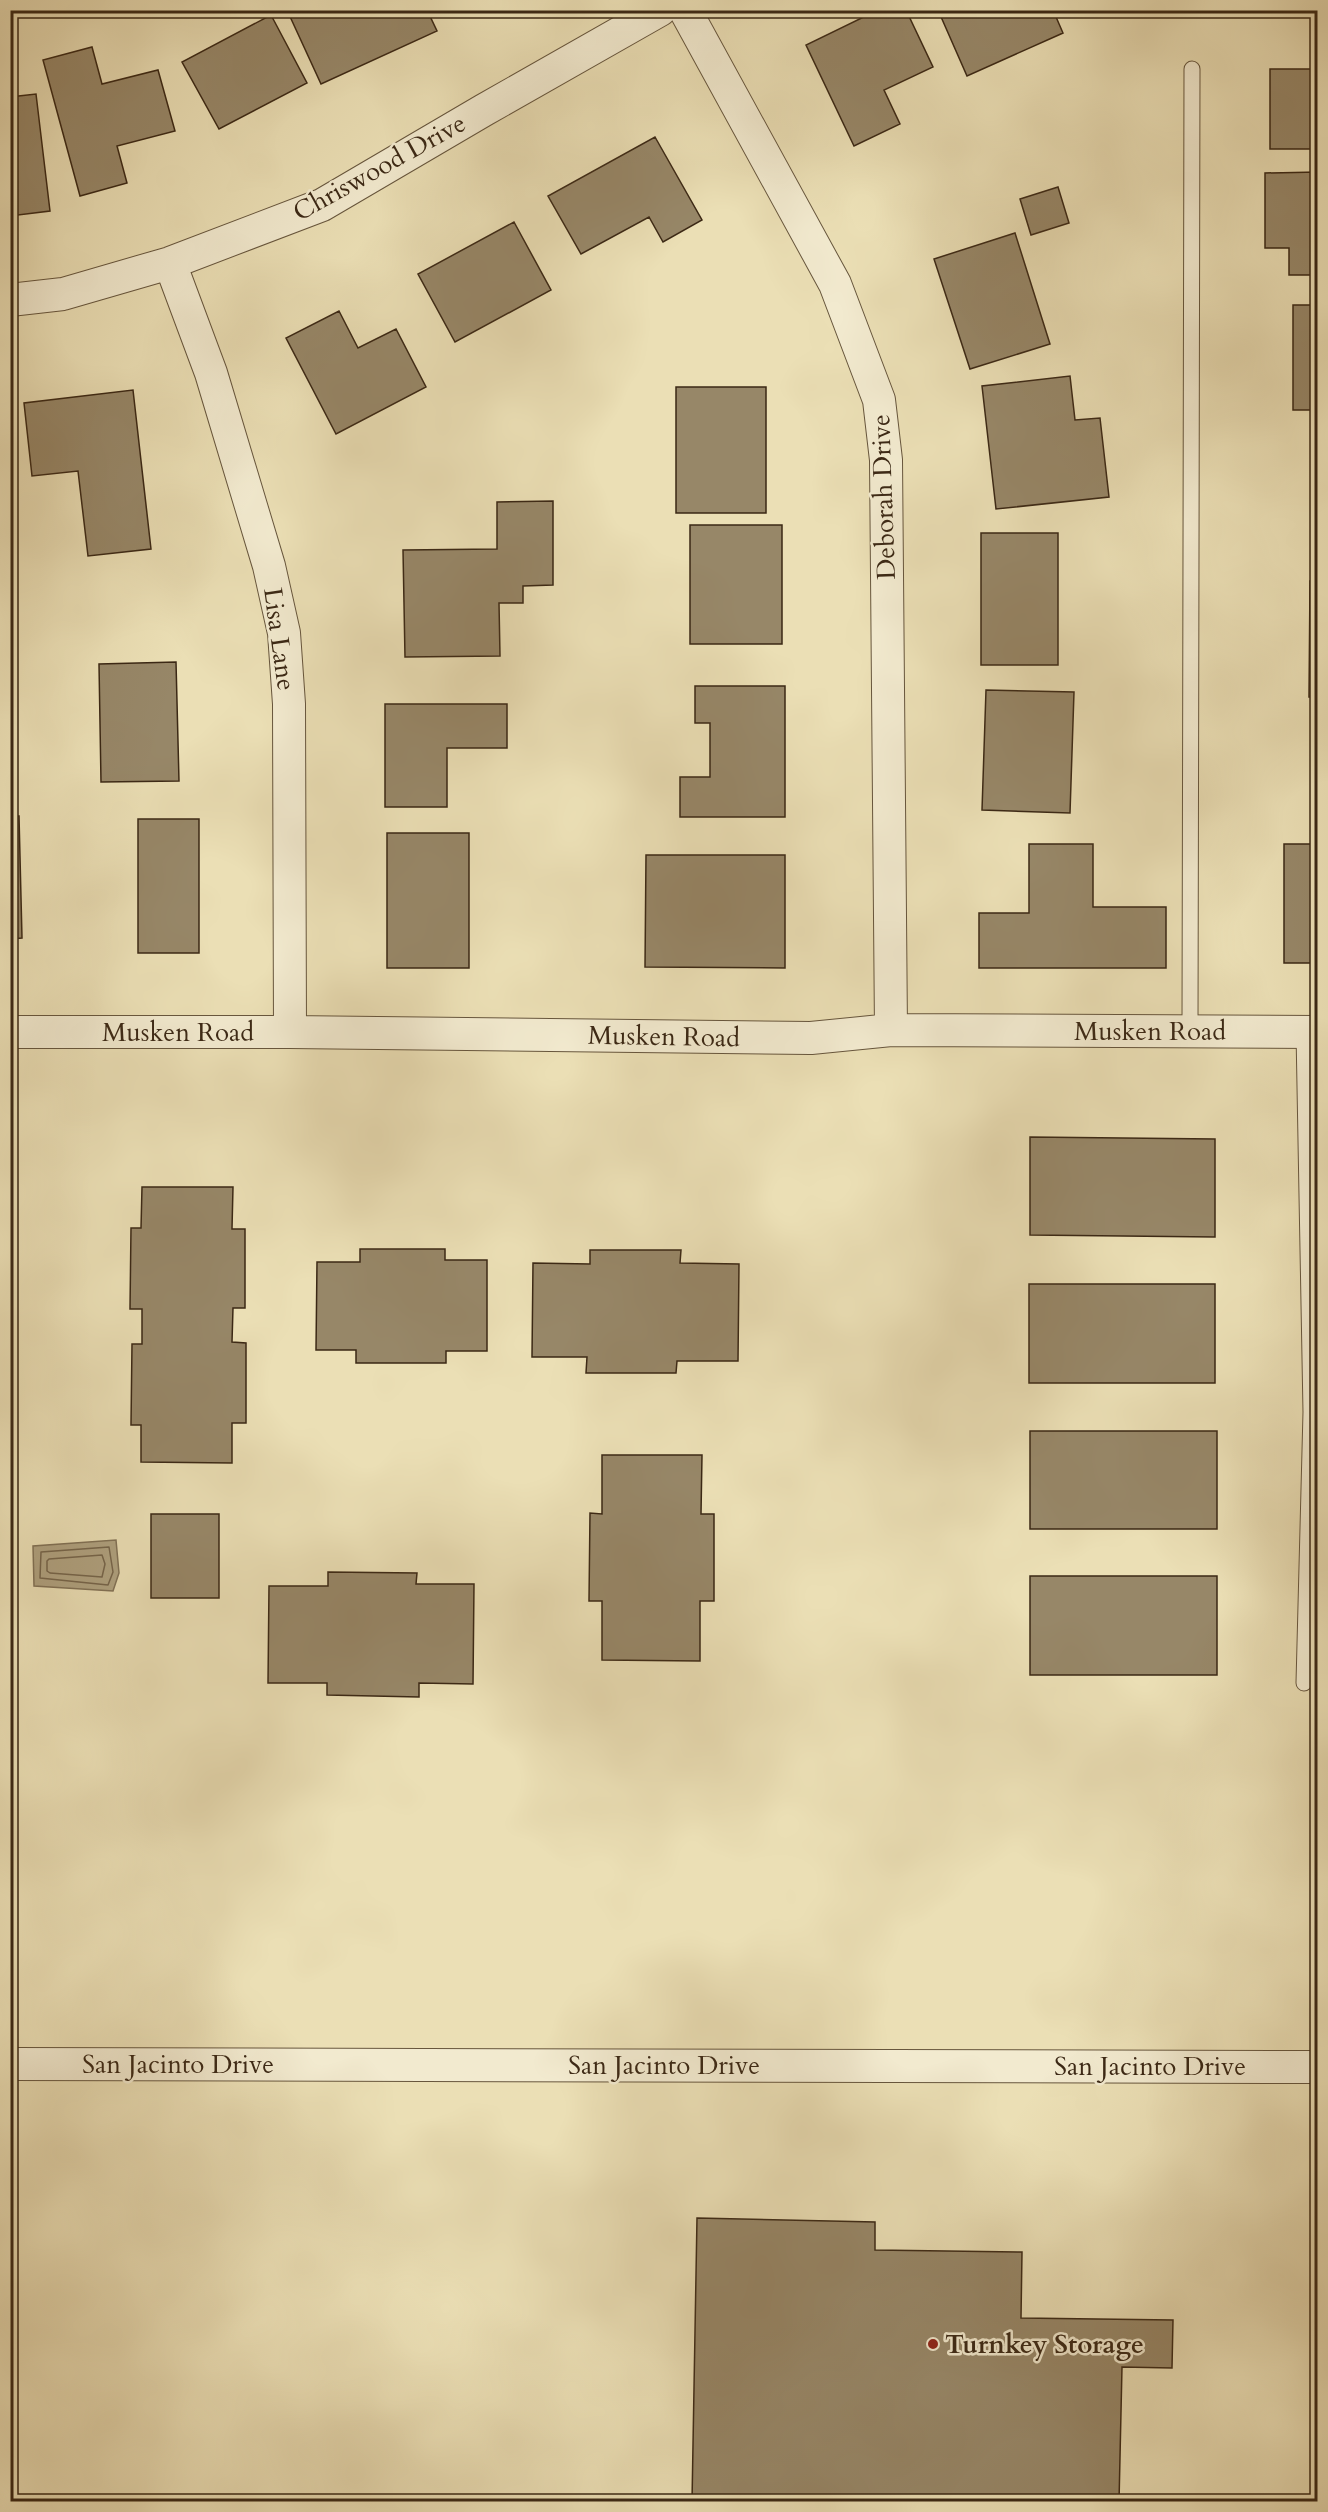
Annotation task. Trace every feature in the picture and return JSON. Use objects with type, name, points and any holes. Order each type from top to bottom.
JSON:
[{"type":"street","name":"Chriswood Drive","points":[[10,300],[63,294],[170,263],[322,205],[660,10]]},
{"type":"street","name":"Deborah Drive","points":[[685,10],[835,284],[879,400],[886,460],[891,1030]]},
{"type":"street","name":"Lisa Lane","points":[[170,263],[211,373],[269,566],[284,633],[289,704],[290,1032]]},
{"type":"street","name":"Musken Road","points":[[10,1032],[290,1032],[811,1038],[891,1030],[1311,1032]]},
{"type":"street","name":"San Jacinto Drive","points":[[10,2064],[1317,2067]]},
{"type":"lane","points":[[1190,1031],[1192,69]]},
{"type":"lane","points":[[1304,1683],[1313,1521],[1311,1032]]},
{"type":"water","points":[[116,1540],[119,1573],[113,1591],[34,1586],[33,1546]]},
{"type":"building","points":[[287,10],[427,10],[437,31],[321,84]]},
{"type":"building","points":[[878,10],[906,10],[933,67],[884,90],[900,124],[854,146],[806,45]]},
{"type":"building","points":[[938,10],[1053,10],[1063,33],[967,76]]},
{"type":"building","points":[[271,15],[307,83],[219,129],[182,62]]},
{"type":"building","points":[[92,47],[102,84],[158,70],[175,131],[117,146],[127,183],[80,196],[43,60]]},
{"type":"building","points":[[1270,69],[1318,69],[1318,149],[1270,149]]},
{"type":"building","points":[[36,94],[50,211],[10,216],[10,97]]},
{"type":"building","points":[[655,137],[702,220],[663,242],[649,217],[581,254],[548,196]]},
{"type":"building","points":[[1318,172],[1318,275],[1289,275],[1289,248],[1265,248],[1265,173]]},
{"type":"building","points":[[1058,187],[1069,223],[1031,235],[1020,199]]},
{"type":"building","points":[[514,222],[551,290],[455,342],[418,274]]},
{"type":"building","points":[[1015,233],[1050,344],[970,369],[934,259]]},
{"type":"building","points":[[1293,305],[1318,305],[1318,410],[1293,410]]},
{"type":"building","points":[[339,311],[358,348],[396,329],[426,387],[336,434],[286,338]]},
{"type":"building","points":[[1070,376],[1075,420],[1100,418],[1109,497],[996,509],[982,386]]},
{"type":"building","points":[[676,387],[766,387],[766,513],[676,513]]},
{"type":"building","points":[[133,390],[151,549],[88,556],[78,471],[32,476],[24,403]]},
{"type":"building","points":[[553,501],[553,585],[523,586],[523,603],[499,603],[500,656],[405,657],[403,550],[497,549],[497,502]]},
{"type":"building","points":[[690,525],[782,525],[782,644],[690,644]]},
{"type":"building","points":[[981,533],[1058,533],[1058,665],[981,665]]},
{"type":"building","points":[[1310,581],[1318,582],[1318,697],[1309,697]]},
{"type":"building","points":[[176,662],[179,781],[101,782],[99,664]]},
{"type":"building","points":[[695,686],[785,686],[785,817],[680,817],[680,777],[710,777],[710,723],[695,723]]},
{"type":"building","points":[[986,690],[1074,692],[1070,813],[982,810]]},
{"type":"building","points":[[385,704],[507,704],[507,748],[447,748],[447,807],[385,807]]},
{"type":"building","points":[[10,816],[19,816],[22,938],[10,939]]},
{"type":"building","points":[[138,819],[199,819],[199,953],[138,953]]},
{"type":"building","points":[[387,833],[469,833],[469,968],[387,968]]},
{"type":"building","points":[[1029,844],[1093,844],[1093,907],[1166,907],[1166,968],[979,968],[979,913],[1029,913]]},
{"type":"building","points":[[1284,844],[1318,844],[1318,963],[1284,963]]},
{"type":"building","points":[[646,855],[785,855],[785,968],[645,967]]},
{"type":"building","points":[[1030,1137],[1215,1139],[1215,1237],[1030,1235]]},
{"type":"building","points":[[142,1187],[233,1187],[232,1229],[245,1229],[245,1308],[233,1308],[232,1342],[246,1343],[246,1423],[232,1423],[232,1463],[141,1462],[141,1425],[131,1425],[132,1344],[142,1344],[142,1309],[130,1309],[131,1228],[141,1228]]},
{"type":"building","points":[[360,1249],[445,1249],[445,1260],[487,1260],[487,1351],[446,1351],[446,1363],[356,1363],[356,1350],[316,1350],[317,1262],[360,1262]]},
{"type":"building","points":[[590,1250],[681,1250],[680,1263],[739,1264],[738,1361],[677,1361],[676,1373],[586,1373],[587,1357],[532,1357],[533,1263],[590,1264]]},
{"type":"building","points":[[1029,1284],[1215,1284],[1215,1383],[1029,1383]]},
{"type":"building","points":[[1030,1431],[1217,1431],[1217,1529],[1030,1529]]},
{"type":"building","points":[[602,1455],[702,1455],[701,1514],[714,1514],[714,1601],[700,1601],[700,1661],[602,1660],[602,1601],[589,1601],[590,1513],[602,1514]]},
{"type":"building","points":[[151,1514],[219,1514],[219,1598],[151,1598]]},
{"type":"building","points":[[328,1572],[417,1573],[416,1584],[474,1584],[473,1684],[419,1683],[419,1697],[327,1695],[327,1683],[268,1683],[269,1586],[328,1586]]},
{"type":"building","points":[[1030,1576],[1217,1576],[1217,1675],[1030,1675]]},
{"type":"building","name":"Turnkey Storage","points":[[697,2218],[875,2222],[875,2250],[1022,2252],[1021,2318],[1173,2320],[1172,2368],[1122,2367],[1119,2502],[692,2502]]},
{"type":"place","name":"Turnkey Storage","points":[[933,2344]]}]
